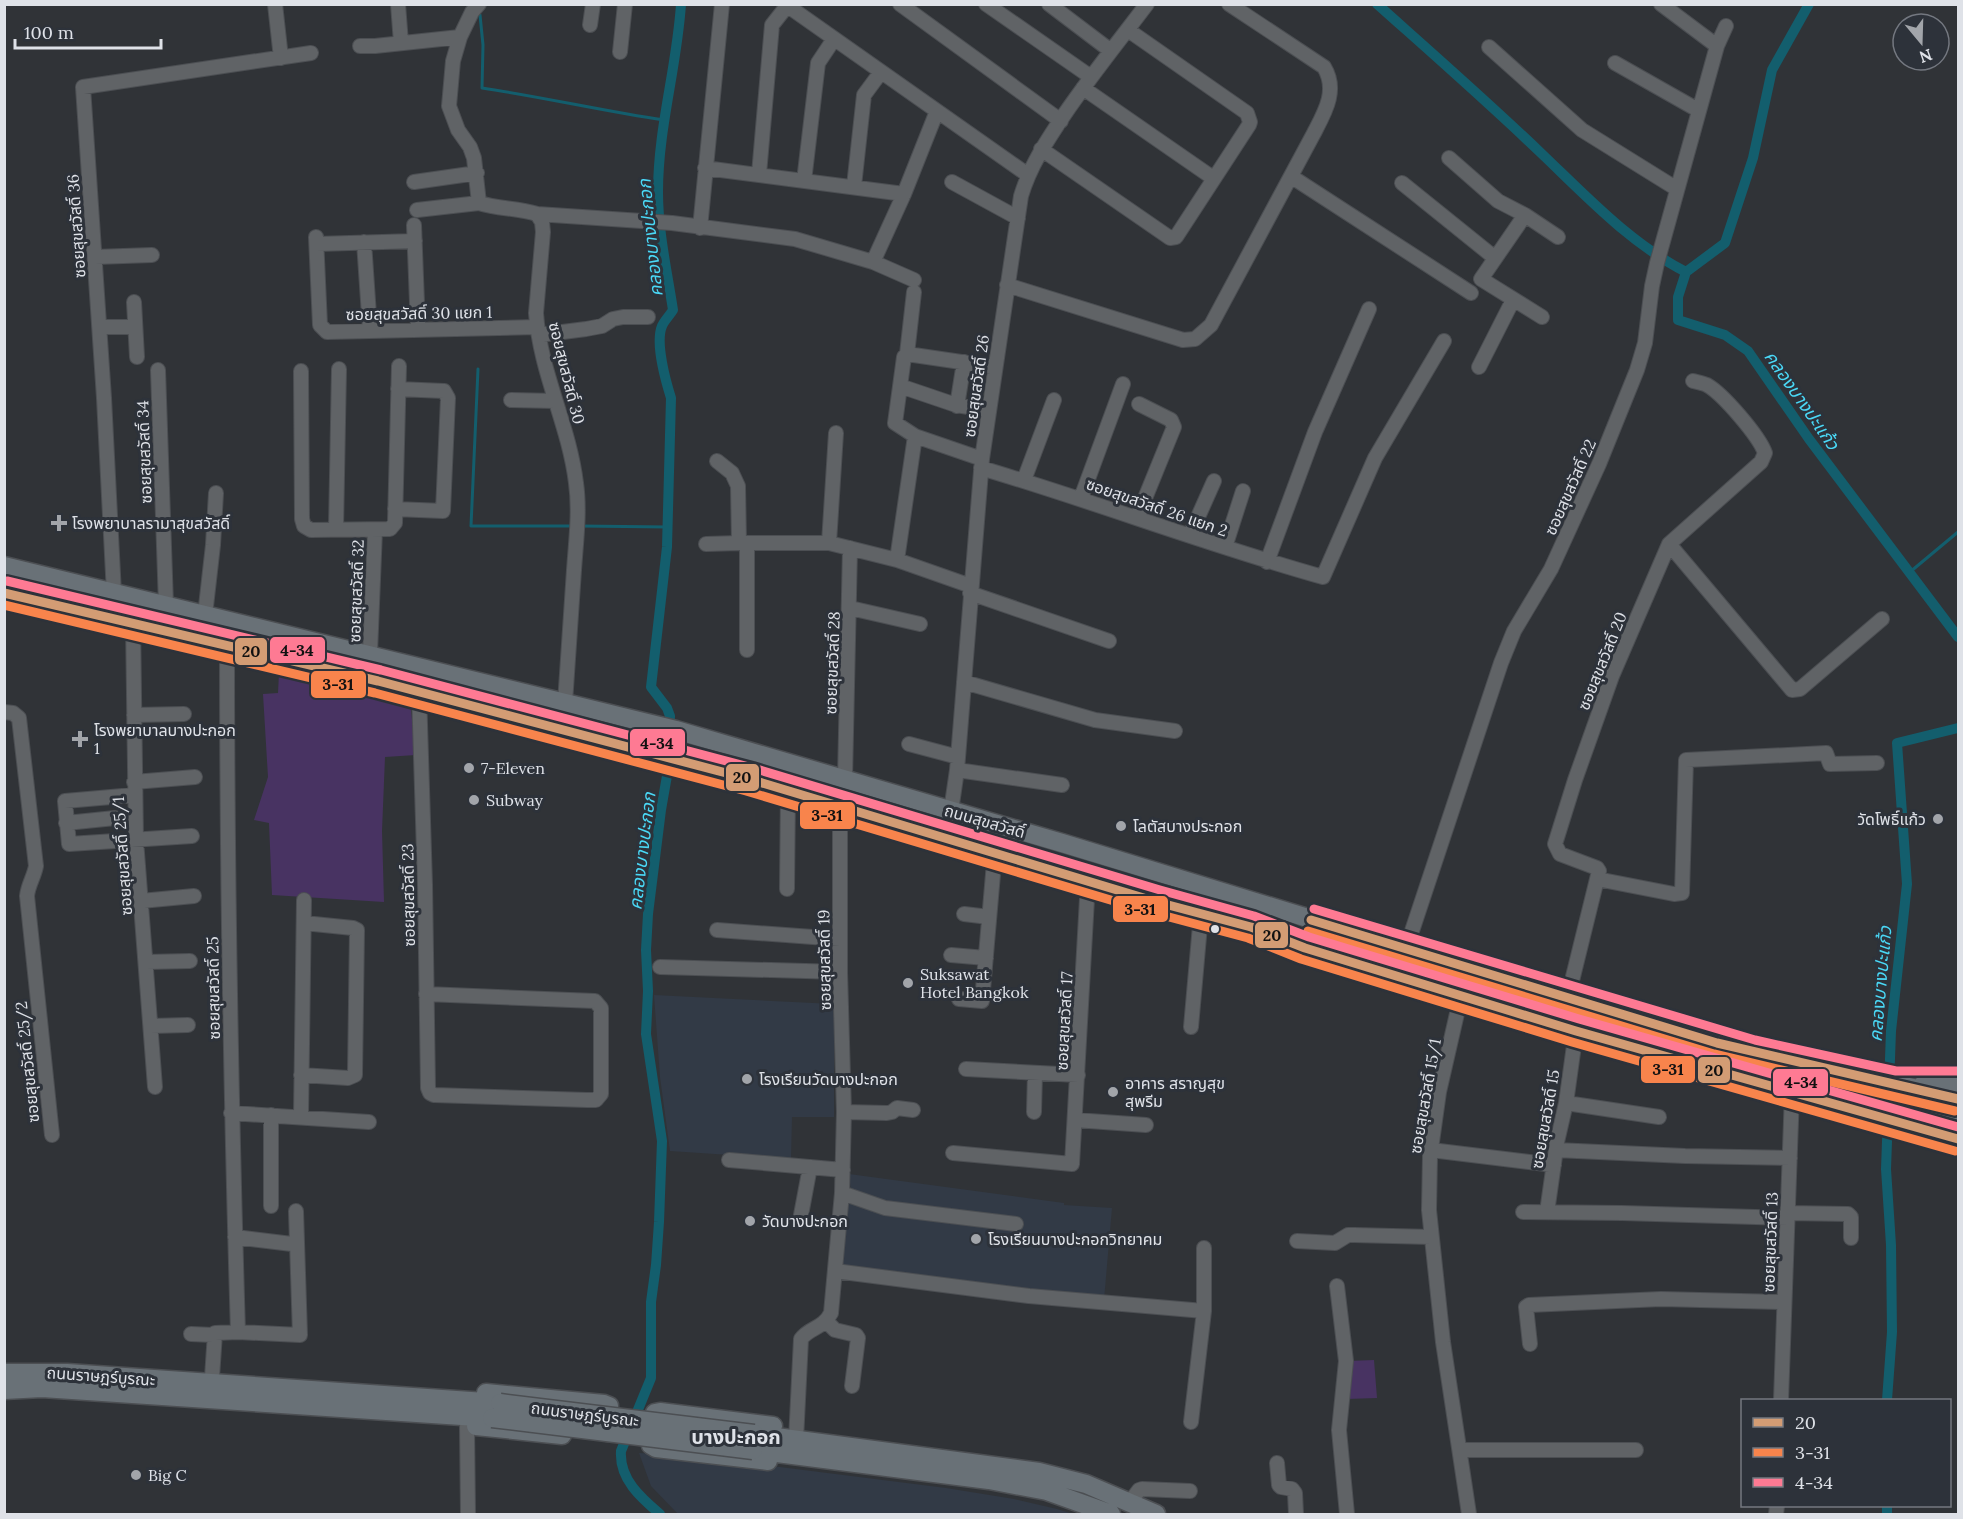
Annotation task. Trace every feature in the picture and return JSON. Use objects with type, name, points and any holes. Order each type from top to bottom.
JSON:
[{"type":"main road","name":"ถนนสุขสวัสดิ์","points":[[4,566],[114,594],[370,653],[676,730],[1084,850],[1734,1047],[1959,1099]]},
{"type":"main road","name":"ถนนสุขสวัสดิ์","points":[[4,593],[227,644],[643,750],[1282,936],[1305,948],[1461,996],[1584,1026],[1792,1093],[1959,1139]]},
{"type":"main road","points":[[1282,936],[1406,968],[1584,1026],[1959,1122]]},
{"type":"main road","points":[[1895,1083],[1959,1083]]},
{"type":"main road","name":"ถนนราษฎร์บูรณะ","points":[[4,1372],[56,1372],[211,1391],[438,1414],[496,1410]]},
{"type":"main road","name":"ถนนราษฎร์บูรณะ","points":[[4,1390],[42,1388],[404,1397],[753,1442],[823,1459],[1023,1486],[1071,1498],[1111,1515]]},
{"type":"main road","points":[[404,1397],[475,1392],[604,1404],[609,1406],[608,1437],[604,1440],[467,1426],[438,1414]]},
{"type":"main road","points":[[796,1440],[781,1427],[660,1412],[655,1413],[653,1417],[651,1444],[656,1448],[763,1462],[823,1459]]},
{"type":"main road","name":"ถนนราษฎร์บูรณะ","points":[[753,1442],[796,1440],[1039,1472],[1086,1484],[1156,1515]]},
{"type":"street","points":[[275,4],[281,58]]},
{"type":"street","points":[[398,4],[401,43]]},
{"type":"street","points":[[479,4],[472,12],[460,37],[453,61],[449,106],[458,130],[470,147],[477,173],[479,203]]},
{"type":"street","points":[[590,25],[593,4]]},
{"type":"street","points":[[620,52],[625,4]]},
{"type":"street","points":[[700,228],[722,4]]},
{"type":"street","points":[[900,4],[1061,121]]},
{"type":"street","points":[[986,4],[1213,178]]},
{"type":"street","points":[[1049,4],[1111,51]]},
{"type":"street","name":"ซอยสุขสวัสดิ์ 26","points":[[951,811],[988,411],[1018,218],[1028,175],[1041,149],[1087,83],[1147,4]]},
{"type":"street","points":[[1007,285],[1184,340],[1195,339],[1211,325],[1328,107],[1332,87],[1330,76],[1324,67],[1229,4]]},
{"type":"street","points":[[1661,4],[1717,46]]},
{"type":"street","points":[[759,174],[772,25],[786,5],[1028,175]]},
{"type":"street","name":"ซอยสุขสวัสดิ์ 22","points":[[1406,949],[1501,663],[1514,631],[1551,569],[1599,464],[1637,370],[1645,343],[1652,286],[1677,189],[1717,46],[1726,26]]},
{"type":"street","points":[[1041,149],[1170,238],[1176,237],[1249,125],[1249,117],[1247,113],[1128,30]]},
{"type":"street","points":[[360,46],[460,37]]},
{"type":"street","points":[[804,181],[818,63],[834,39]]},
{"type":"street","points":[[1489,47],[1582,130],[1677,189]]},
{"type":"street","name":"ซอยสุขสวัสดิ์ 36","points":[[114,594],[83,87],[311,53]]},
{"type":"street","points":[[1615,63],[1698,110]]},
{"type":"street","points":[[854,186],[864,95],[881,72]]},
{"type":"street","points":[[873,261],[904,194],[937,111]]},
{"type":"street","points":[[1449,158],[1498,201],[1525,215],[1558,237]]},
{"type":"street","points":[[705,168],[904,194]]},
{"type":"street","points":[[414,182],[477,173]]},
{"type":"street","points":[[1292,177],[1472,293]]},
{"type":"street","points":[[952,182],[1018,218]]},
{"type":"street","points":[[1402,183],[1495,258]]},
{"type":"street","points":[[417,210],[479,203],[492,207],[526,210],[537,214],[672,223],[795,239],[873,261],[914,286],[907,354],[904,357],[895,423],[915,436],[897,560]]},
{"type":"street","name":"ซอยสุขสวัสดิ์ 30","points":[[537,214],[542,222],[543,232],[536,313],[538,331],[548,379],[571,453],[576,485],[577,526],[566,703]]},
{"type":"street","points":[[1525,215],[1481,279],[1542,317]]},
{"type":"street","points":[[414,225],[418,328]]},
{"type":"street","name":"ซอยสุขสวัสดิ์ 30 แยก 1","points":[[364,242],[316,240],[321,325],[327,332],[418,328],[538,331],[586,329],[602,326],[613,319],[623,317],[648,317]]},
{"type":"street","points":[[370,330],[364,242],[415,241]]},
{"type":"street","points":[[95,257],[152,255]]},
{"type":"street","points":[[1479,367],[1513,300]]},
{"type":"street","points":[[134,302],[138,357]]},
{"type":"street","points":[[1267,562],[1315,432],[1369,309]]},
{"type":"street","points":[[99,327],[135,327]]},
{"type":"street","name":"ซอยสุขสวัสดิ์ 26 แยก 2","points":[[915,436],[1024,480],[1267,562],[1323,577],[1375,458],[1444,341]]},
{"type":"street","points":[[907,354],[994,367]]},
{"type":"street","points":[[957,406],[964,362]]},
{"type":"street","points":[[302,371],[302,519],[304,526],[311,530],[375,530],[390,529],[394,523],[399,366]]},
{"type":"street","points":[[336,529],[339,369]]},
{"type":"street","name":"ซอยสุขสวัสดิ์ 34","points":[[158,370],[166,605]]},
{"type":"street","name":"ซอยสุขสวัสดิ์ 20","points":[[1597,879],[1599,871],[1597,868],[1560,854],[1555,844],[1612,676],[1669,544],[1761,462],[1765,453],[1761,442],[1726,401],[1706,384],[1693,381]]},
{"type":"street","points":[[1081,498],[1123,384]]},
{"type":"street","points":[[900,386],[957,406],[988,411]]},
{"type":"street","points":[[395,509],[443,511],[447,394],[444,391],[398,388]]},
{"type":"street","points":[[511,400],[555,401]]},
{"type":"street","points":[[1024,480],[1054,400]]},
{"type":"street","points":[[1137,518],[1174,425],[1171,420],[1139,405]]},
{"type":"street","points":[[829,543],[836,433]]},
{"type":"street","points":[[717,461],[732,473],[738,486],[743,543],[747,651]]},
{"type":"street","points":[[1190,536],[1214,481]]},
{"type":"street","points":[[1225,547],[1243,491]]},
{"type":"street","points":[[205,615],[216,493]]},
{"type":"street","name":"ซอยสุขสวัสดิ์ 32","points":[[370,653],[375,530]]},
{"type":"street","points":[[706,544],[829,543],[850,548],[897,560],[970,590],[1109,641]]},
{"type":"street","points":[[1669,544],[1792,690],[1800,689],[1882,619]]},
{"type":"street","name":"ซอยสุขสวัสดิ์ 28","points":[[845,779],[850,548]]},
{"type":"street","points":[[850,608],[920,624]]},
{"type":"street","name":"ซอยสุขสวัสดิ์ 25","points":[[231,621],[227,644],[227,842],[231,1113],[238,1332]]},
{"type":"street","name":"ซอยสุขสวัสดิ์ 25/1","points":[[133,622],[136,840],[155,1087]]},
{"type":"street","points":[[964,682],[1095,720],[1175,731]]},
{"type":"street","name":"ซอยสุขสวัสดิ์ 23","points":[[419,692],[428,1088],[430,1093],[434,1095],[596,1100],[601,1094],[602,1008],[595,1001],[426,994]]},
{"type":"street","name":"ซอยสุขสวัสดิ์ 25/2","points":[[4,712],[13,713],[19,718],[36,866],[27,888],[27,896],[52,1136]]},
{"type":"street","points":[[134,715],[184,714]]},
{"type":"street","points":[[909,744],[957,763],[1062,785]]},
{"type":"street","points":[[1568,997],[1597,879],[1674,894],[1682,893],[1684,764],[1686,760],[1826,753],[1830,764],[1877,764]]},
{"type":"street","points":[[192,836],[72,845],[68,841],[64,803],[67,800],[195,777]]},
{"type":"street","points":[[787,889],[788,791]]},
{"type":"street","name":"ซอยสุขสวัสดิ์ 19","points":[[827,1322],[831,1313],[843,1170],[840,807]]},
{"type":"street","points":[[66,822],[115,818]]},
{"type":"street","points":[[959,999],[982,1000],[995,852]]},
{"type":"street","name":"ซอยสุขสวัสดิ์ 17","points":[[953,1153],[1072,1164],[1088,880]]},
{"type":"street","points":[[141,901],[194,896]]},
{"type":"street","points":[[301,1117],[304,900]]},
{"type":"street","points":[[964,914],[989,917]]},
{"type":"street","points":[[1191,1027],[1201,914]]},
{"type":"street","points":[[301,1075],[348,1078],[355,1075],[356,1028],[357,930],[304,923]]},
{"type":"street","points":[[717,930],[840,939]]},
{"type":"street","points":[[951,955],[986,958]]},
{"type":"street","points":[[146,962],[190,961]]},
{"type":"street","points":[[660,967],[840,972]]},
{"type":"street","name":"ซอยสุขสวัสดิ์ 15/1","points":[[1461,996],[1439,1092],[1431,1150],[1429,1210],[1443,1342],[1469,1515]]},
{"type":"street","points":[[151,1026],[188,1025]]},
{"type":"street","name":"ซอยสุขสวัสดิ์ 15","points":[[1547,1212],[1556,1150],[1584,1026]]},
{"type":"street","points":[[966,1069],[1078,1075]]},
{"type":"street","points":[[1034,1112],[1035,1073]]},
{"type":"street","name":"ซอยสุขสวัสดิ์ 13","points":[[1781,1397],[1792,1093]]},
{"type":"street","points":[[1566,1103],[1659,1117]]},
{"type":"street","points":[[844,1113],[887,1113],[897,1108],[913,1110]]},
{"type":"street","points":[[231,1113],[369,1122]]},
{"type":"street","points":[[271,1115],[271,1206]]},
{"type":"street","points":[[1075,1120],[1098,1126],[1146,1125]]},
{"type":"street","points":[[1431,1150],[1554,1164]]},
{"type":"street","points":[[1556,1150],[1790,1158]]},
{"type":"street","points":[[729,1160],[843,1170]]},
{"type":"street","points":[[801,1215],[810,1167]]},
{"type":"street","points":[[842,1193],[885,1208],[1016,1224]]},
{"type":"street","points":[[191,1334],[213,1335],[218,1331],[300,1335],[296,1211]]},
{"type":"street","points":[[1523,1212],[1848,1214],[1851,1217],[1851,1238]]},
{"type":"street","points":[[1297,1242],[1335,1243],[1354,1234],[1431,1237]]},
{"type":"street","points":[[235,1237],[292,1244]]},
{"type":"street","points":[[1191,1422],[1204,1311],[1204,1248]]},
{"type":"street","points":[[835,1271],[1029,1296],[1204,1311]]},
{"type":"street","points":[[1337,1286],[1346,1361],[1339,1430],[1347,1515]]},
{"type":"street","points":[[1530,1344],[1526,1306],[1529,1305],[1661,1299],[1784,1302]]},
{"type":"street","points":[[796,1440],[801,1339],[805,1334],[827,1322],[835,1330],[856,1335],[858,1338],[852,1386]]},
{"type":"street","points":[[211,1391],[213,1335]]},
{"type":"street","points":[[467,1426],[468,1515]]},
{"type":"street","points":[[1460,1450],[1636,1450]]},
{"type":"street","points":[[1277,1463],[1279,1485],[1294,1491],[1296,1515]]},
{"type":"street","points":[[1130,1502],[1142,1489],[1190,1491]]},
{"type":"shaded area","points":[[279,673],[410,702],[416,755],[385,757],[382,831],[384,902],[272,895],[269,823],[254,820],[268,777],[263,694],[278,693]]},
{"type":"shaded area","name":"โรงเรียนวัดบางปะกอก","points":[[654,995],[834,1004],[834,1117],[792,1117],[791,1159],[670,1151],[660,1077]]},
{"type":"shaded area","name":"โรงเรียนบางปะกอกวิทยาคม","points":[[849,1174],[1064,1203],[1064,1205],[1112,1208],[1104,1300],[839,1269],[845,1202],[851,1192]]},
{"type":"shaded area","points":[[1374,1360],[1377,1398],[1346,1399],[1348,1361]]},
{"type":"shaded area","points":[[639,1453],[692,1456],[946,1488],[1014,1499],[1073,1514],[678,1514],[651,1486]]},
{"type":"waterway","name":"คลองบางปะกอก","points":[[660,1514],[627,1479],[621,1461],[621,1451],[651,1378],[651,1302],[659,1222],[662,1141],[646,1034],[648,991],[646,950],[648,914],[668,770],[670,716],[667,708],[651,687],[667,547],[671,398],[662,362],[660,333],[663,324],[673,310],[661,236],[658,192],[661,144],[681,4]]},
{"type":"waterway","points":[[1377,4],[1502,116],[1610,219],[1647,248],[1686,272]]},
{"type":"waterway","name":"คลองบางปะแก้ว","points":[[1809,4],[1772,70],[1753,158],[1725,243],[1686,272],[1678,297],[1678,320],[1725,335],[1748,351],[1809,439],[1958,637]]},
{"type":"waterway","points":[[480,15],[483,45],[482,88],[664,120]]},
{"type":"waterway","points":[[478,369],[471,526],[573,526]]},
{"type":"waterway","points":[[580,526],[668,527]]},
{"type":"waterway","points":[[1910,572],[1958,532]]},
{"type":"waterway","name":"คลองบางปะแก้ว","points":[[1887,1399],[1892,1332],[1891,1245],[1886,1169],[1891,1031],[1907,884],[1897,743],[1958,728]]},
{"type":"waterway","name":"คลองบางปะแก้ว","points":[[1887,1507],[1887,1514]]},
{"type":"transit line","name":"4-34","points":[[7,581],[381,670],[753,768],[1254,916],[1309,937],[1579,1019],[1958,1127]]},
{"type":"transit line","name":"20","points":[[4,593],[378,681],[749,779],[1157,902],[1251,927],[1305,948],[1576,1031],[1958,1139]]},
{"type":"transit line","name":"3-31","points":[[4,605],[375,693],[746,791],[1154,913],[1248,938],[1301,959],[1572,1042],[1955,1151]]},
{"type":"transit line","name":"4-34","points":[[1314,909],[1755,1040],[1896,1071],[1958,1071]]},
{"type":"transit line","name":"20","points":[[1311,920],[1717,1043],[1958,1099]]},
{"type":"transit line","name":"3-31","points":[[1308,931],[1714,1054],[1955,1111]]},
{"type":"place","name":"โรงพยาบาลรามาสุขสวัสดิ์","points":[[59,523]]},
{"type":"place","name":"โรงพยาบาลบางปะกอก 1","points":[[80,739]]},
{"type":"place","name":"7-Eleven","points":[[469,768]]},
{"type":"place","name":"Subway","points":[[474,800]]},
{"type":"place","name":"วัดโพธิ์แก้ว","points":[[1938,819]]},
{"type":"place","name":"โลตัสบางประกอก","points":[[1121,826]]},
{"type":"place","name":"Suksawat Hotel Bangkok","points":[[908,983]]},
{"type":"place","name":"โรงเรียนวัดบางปะกอก","points":[[747,1079]]},
{"type":"place","name":"อาคาร สราญสุข สุพรีม","points":[[1113,1092]]},
{"type":"place","name":"วัดบางปะกอก","points":[[750,1221]]},
{"type":"place","name":"โรงเรียนบางปะกอกวิทยาคม","points":[[976,1239]]},
{"type":"place","name":"Big C","points":[[136,1475]]},
{"type":"district","name":"บางปะกอก","points":[[736,1436]]}]
